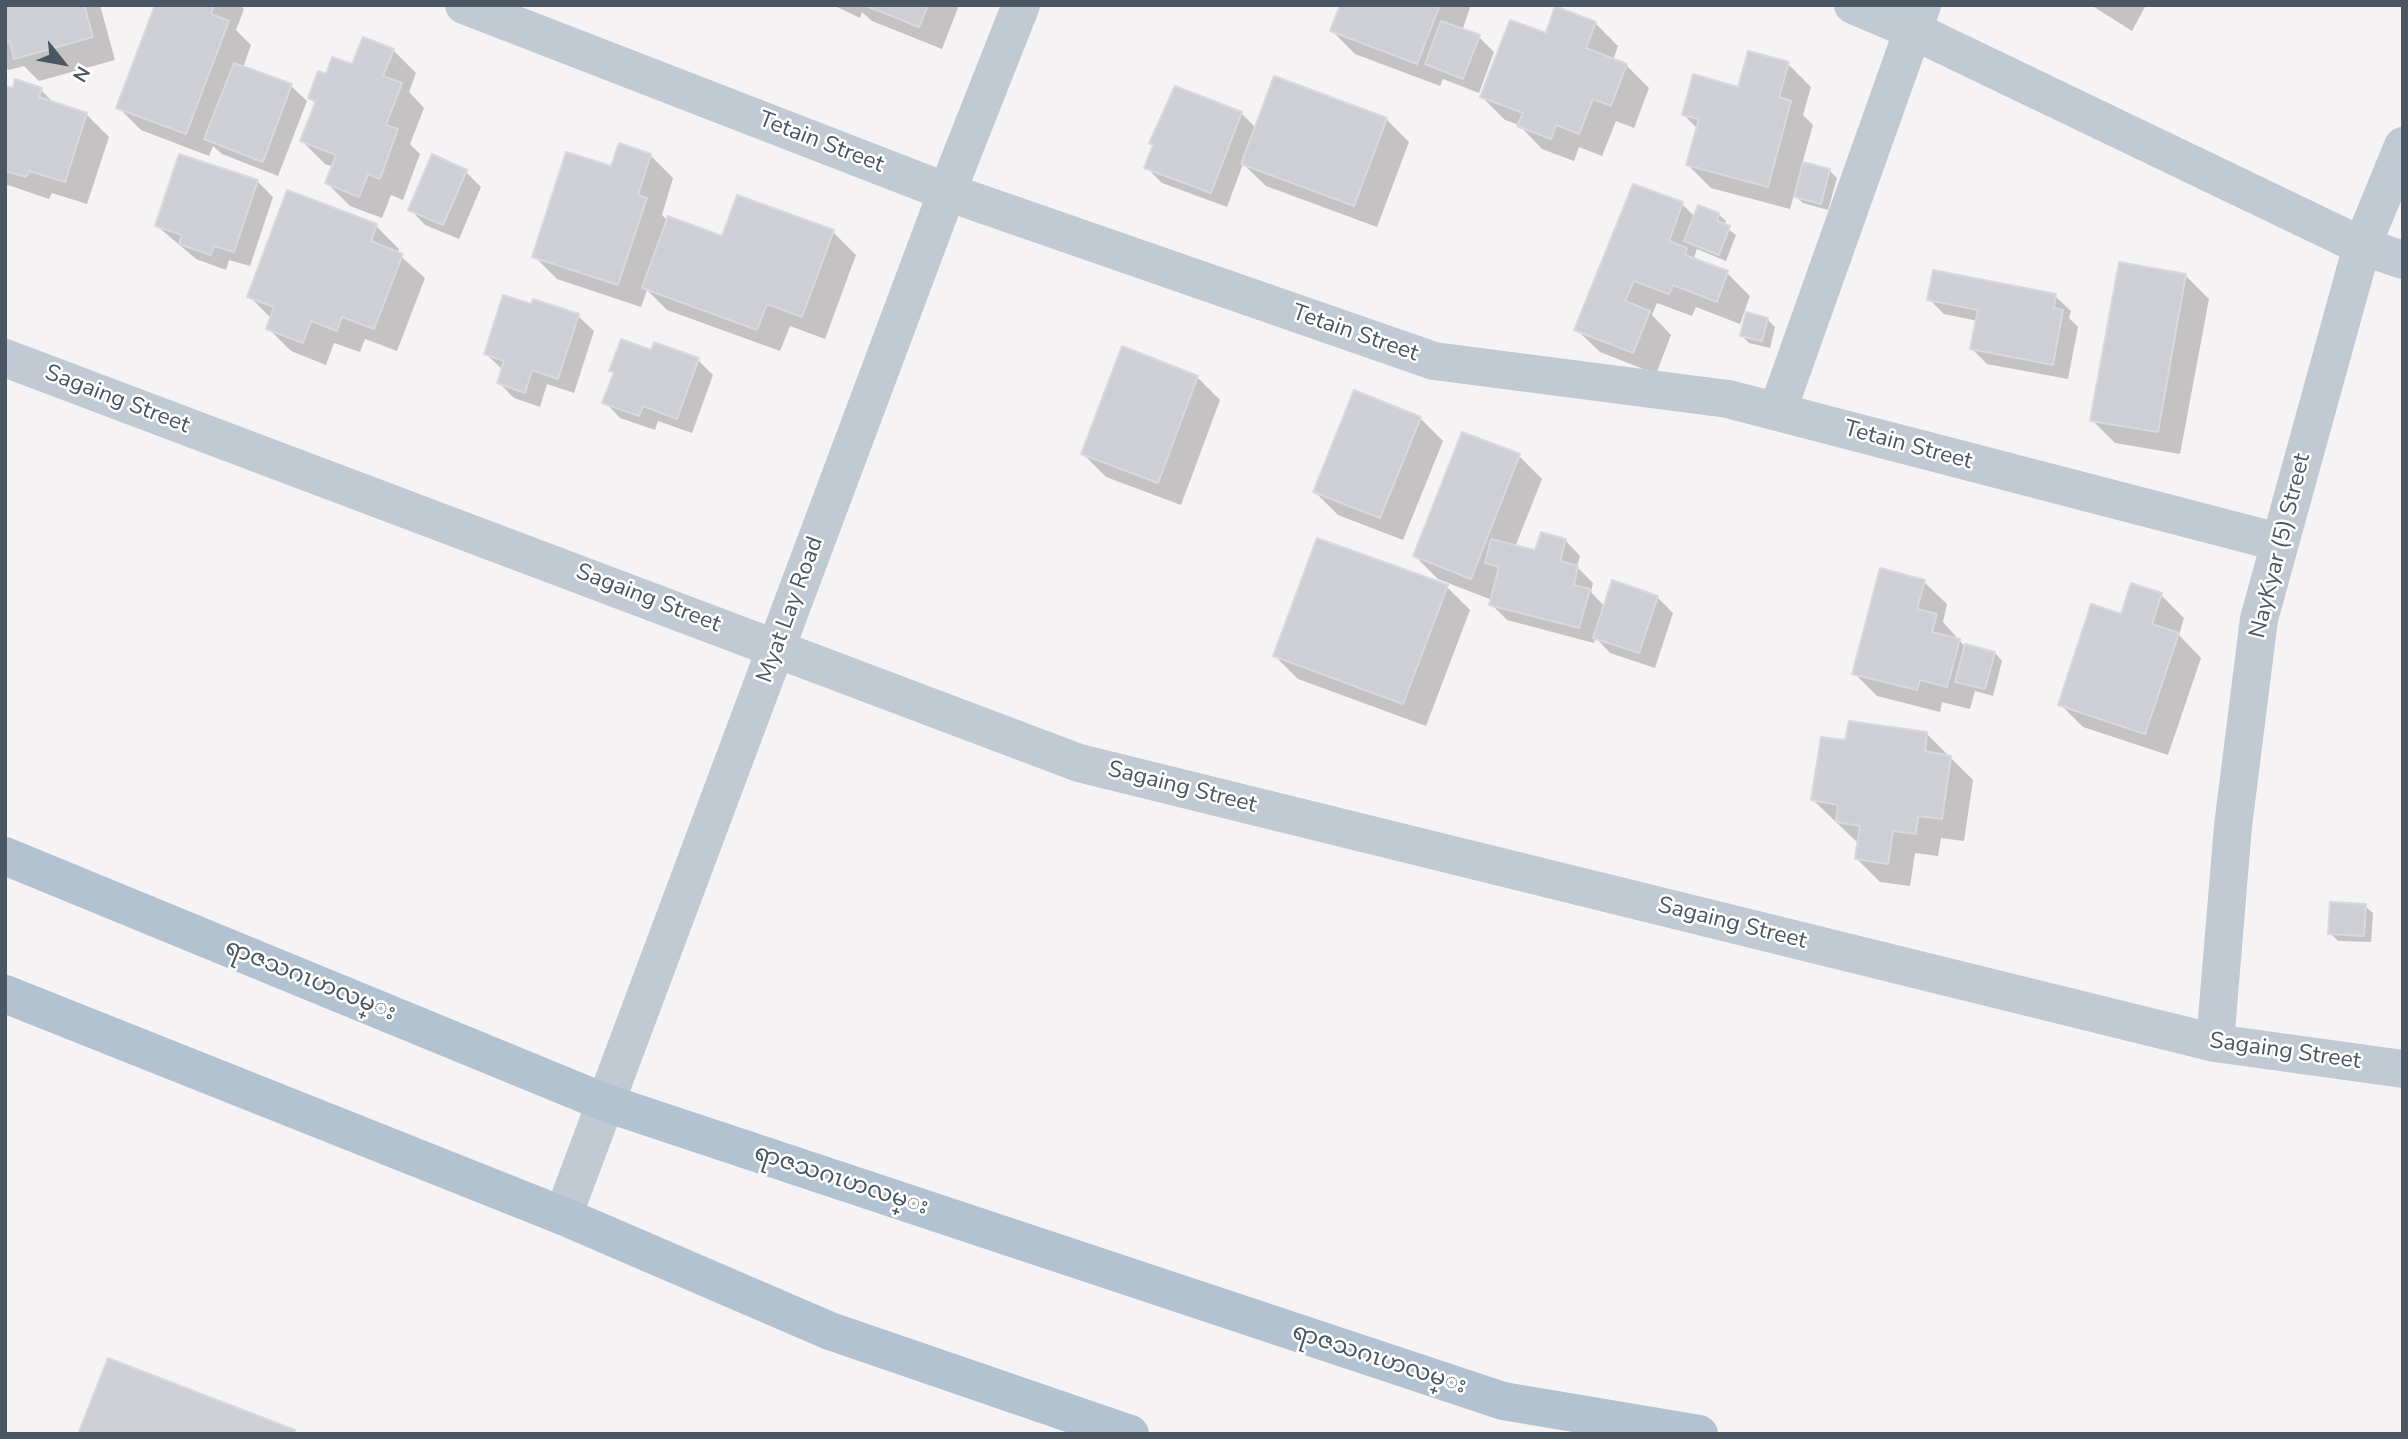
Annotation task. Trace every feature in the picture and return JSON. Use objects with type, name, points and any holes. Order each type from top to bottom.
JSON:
[{"type":"main road","name":"ရာဇသဂၤဟလမ္း","points":[[5,856],[606,1103],[1503,1401],[1699,1434]]},
{"type":"main road","points":[[5,994],[564,1216],[830,1331],[1130,1434]]},
{"type":"street","name":"Tetain Street","points":[[464,5],[947,192],[1434,361],[1728,399],[2278,542]]},
{"type":"street","name":"Myat Lay Road","points":[[564,1216],[947,192],[1021,5]]},
{"type":"street","points":[[1853,5],[1917,17],[2362,246],[2403,260]]},
{"type":"street","points":[[1777,412],[1917,17]]},
{"type":"street","name":"NayKyar (5) Street","points":[[2215,1043],[2233,826],[2259,619],[2278,542],[2362,246],[2403,146]]},
{"type":"street","name":"Sagaing Street","points":[[5,358],[1079,763],[2215,1043],[2403,1069]]},
{"type":"building","points":[[5,5],[84,5],[93,37],[14,59],[10,41],[5,43]]},
{"type":"building","points":[[155,5],[214,5],[211,14],[229,21],[186,134],[116,108]]},
{"type":"building","points":[[864,5],[928,5],[919,27]]},
{"type":"building","points":[[1340,5],[1440,5],[1417,64],[1330,31]]},
{"type":"building","points":[[1555,6],[1596,22],[1586,48],[1627,64],[1611,106],[1593,99],[1579,134],[1556,125],[1551,139],[1517,126],[1523,113],[1480,97],[1510,20],[1546,33]]},
{"type":"building","points":[[1441,21],[1480,35],[1463,79],[1425,64]]},
{"type":"building","points":[[363,37],[394,49],[383,76],[402,83],[386,125],[398,129],[380,179],[368,174],[359,197],[325,183],[336,155],[300,141],[316,101],[308,98],[318,71],[326,74],[332,57],[352,64]]},
{"type":"building","points":[[1748,51],[1789,62],[1779,97],[1791,101],[1768,187],[1686,165],[1699,119],[1682,115],[1693,74],[1738,87]]},
{"type":"building","points":[[234,63],[292,84],[263,162],[204,139]]},
{"type":"building","points":[[1274,76],[1387,118],[1354,206],[1241,164]]},
{"type":"building","points":[[15,79],[42,88],[39,97],[87,113],[65,182],[29,171],[26,177],[5,171],[5,86],[13,88]]},
{"type":"building","points":[[1175,86],[1242,112],[1211,193],[1144,168],[1153,145],[1149,143]]},
{"type":"building","points":[[619,143],[651,154],[638,195],[647,198],[618,285],[532,257],[566,152],[611,166]]},
{"type":"building","points":[[179,154],[258,180],[234,252],[214,246],[211,255],[179,244],[182,235],[155,226]]},
{"type":"building","points":[[432,154],[467,170],[443,225],[408,210]]},
{"type":"building","points":[[1803,162],[1830,169],[1821,204],[1794,197]]},
{"type":"building","points":[[1633,184],[1683,202],[1669,241],[1687,248],[1685,255],[1728,271],[1717,302],[1673,285],[1669,294],[1634,281],[1625,301],[1650,311],[1633,353],[1574,330]]},
{"type":"building","points":[[287,190],[377,224],[371,241],[403,254],[374,329],[342,317],[337,331],[311,321],[303,343],[266,329],[274,307],[247,297]]},
{"type":"building","points":[[737,195],[834,230],[802,317],[767,304],[757,330],[642,288],[668,216],[722,236]]},
{"type":"building","points":[[1698,205],[1719,213],[1717,221],[1730,226],[1719,255],[1684,241]]},
{"type":"building","points":[[2119,262],[2186,274],[2158,432],[2090,421]]},
{"type":"building","points":[[1933,270],[2056,294],[2054,308],[2063,310],[2053,365],[1970,349],[1978,310],[1927,300]]},
{"type":"building","points":[[503,295],[531,304],[533,299],[579,314],[558,379],[532,370],[525,393],[497,383],[504,361],[484,354]]},
{"type":"building","points":[[1746,312],[1768,318],[1762,341],[1740,336]]},
{"type":"building","points":[[621,339],[651,350],[654,342],[699,358],[677,419],[643,406],[639,416],[602,403],[614,372],[609,371]]},
{"type":"building","points":[[1122,346],[1198,376],[1158,483],[1081,454]]},
{"type":"building","points":[[1354,390],[1421,417],[1380,518],[1313,492]]},
{"type":"building","points":[[1462,432],[1520,454],[1471,579],[1413,556]]},
{"type":"building","points":[[1541,532],[1566,539],[1560,561],[1578,566],[1574,585],[1590,589],[1579,628],[1489,605],[1499,567],[1485,563],[1491,539],[1535,550]]},
{"type":"building","points":[[1317,538],[1448,585],[1403,704],[1273,656]]},
{"type":"building","points":[[1880,568],[1925,580],[1917,609],[1937,614],[1932,632],[1960,639],[1947,687],[1920,680],[1917,690],[1852,674]]},
{"type":"building","points":[[1612,580],[1658,596],[1639,653],[1593,638]]},
{"type":"building","points":[[2131,583],[2162,593],[2152,624],[2179,633],[2145,734],[2058,705],[2091,604],[2121,614]]},
{"type":"building","points":[[1965,644],[1995,652],[1985,689],[1955,682]]},
{"type":"building","points":[[1849,721],[1927,732],[1925,751],[1951,756],[1942,819],[1918,816],[1916,834],[1893,831],[1888,864],[1855,859],[1860,826],[1836,822],[1838,805],[1811,800],[1821,737],[1845,740]]},
{"type":"building","points":[[2330,902],[2366,904],[2364,936],[2328,934]]},
{"type":"building","points":[[108,1358],[295,1430],[293,1434],[78,1434]]}]
